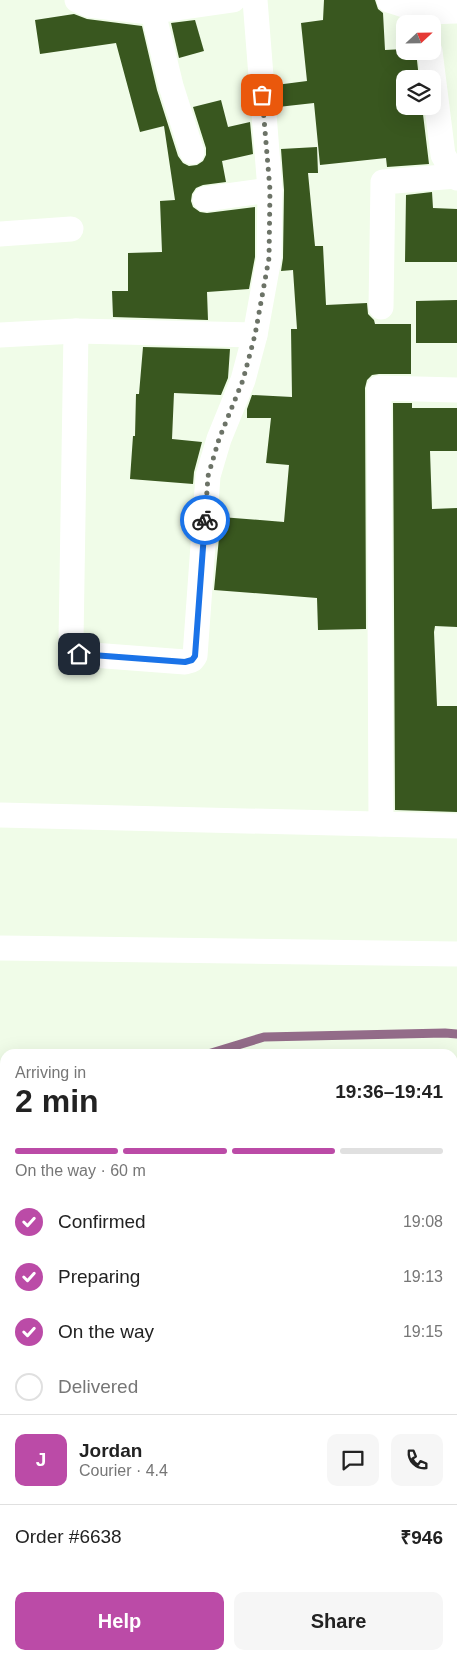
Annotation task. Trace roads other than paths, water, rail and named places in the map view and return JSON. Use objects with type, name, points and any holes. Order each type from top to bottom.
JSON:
[{"type":"street","points":[[77,0],[89,4],[153,12],[233,0]]},
{"type":"street","points":[[76,331],[71,641],[73,650],[79,654],[185,662],[192,660],[195,656],[208,476],[219,439],[243,380],[255,335],[269,258],[270,190],[255,0]]},
{"type":"street","points":[[389,0],[420,15]]},
{"type":"street","points":[[439,15],[457,11]]},
{"type":"street","points":[[153,12],[171,86],[192,152]]},
{"type":"street","points":[[381,308],[383,182],[457,177],[443,155],[447,111],[433,60]]},
{"type":"street","points":[[205,199],[270,190]]},
{"type":"street","points":[[0,234],[71,228]]},
{"type":"street","points":[[0,336],[76,331],[255,335]]},
{"type":"street","points":[[381,824],[379,388],[457,390]]},
{"type":"street","points":[[0,815],[457,826]]},
{"type":"street","points":[[0,948],[457,954]]},
{"type":"waterway","points":[[224,1049],[264,1037],[457,1034]]}]
